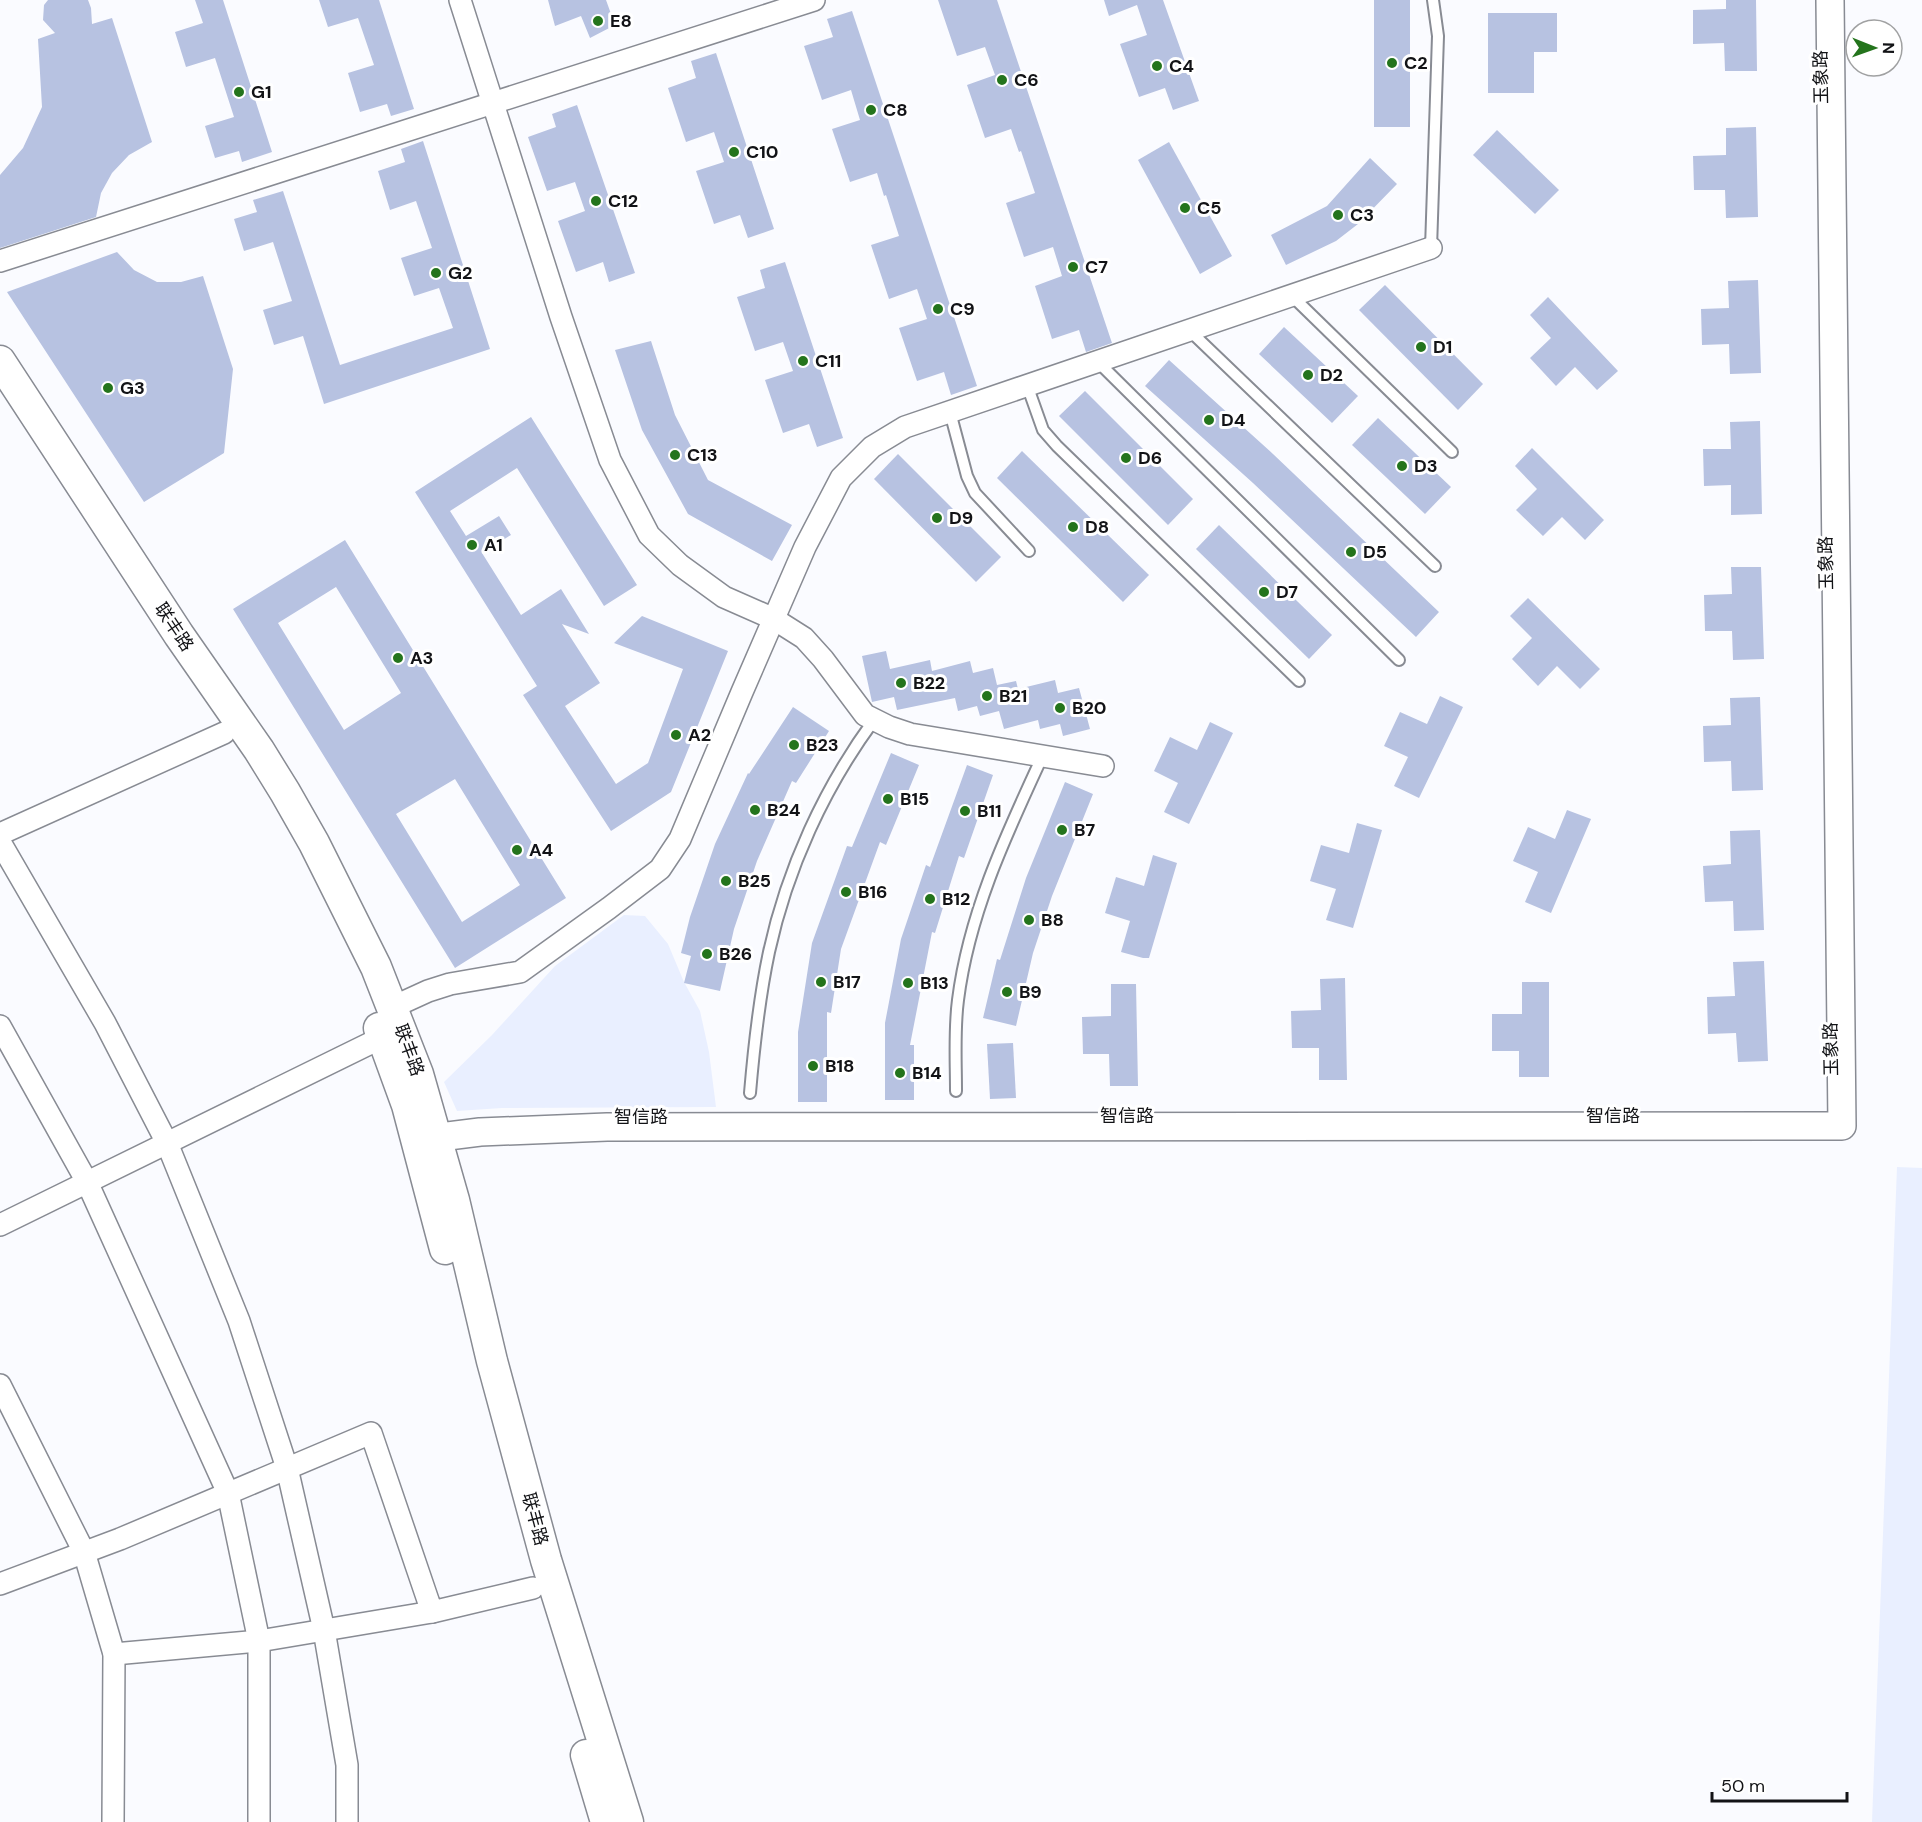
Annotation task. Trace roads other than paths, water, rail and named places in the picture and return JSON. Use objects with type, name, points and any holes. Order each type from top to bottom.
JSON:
[{"type":"main road","name":"联丰路","points":[[0,361],[179,635],[259,750],[285,792],[357,926],[393,1007],[418,1074],[425,1133],[533,1588],[606,1822]]},
{"type":"main road","name":"联丰路","points":[[0,393],[279,819],[321,896],[357,972],[454,1200],[492,1361],[546,1560],[628,1822]]},
{"type":"street","points":[[460,0],[561,317],[610,460],[649,535],[680,565],[724,597],[774,619],[804,639],[823,659],[865,715],[874,720],[910,734],[1103,766]]},
{"type":"street","points":[[0,261],[814,0]]},
{"type":"street","name":"玉象路","points":[[1820,0],[1837,1121]]},
{"type":"street","name":"玉象路","points":[[1830,0],[1837,1121]]},
{"type":"street","points":[[393,1007],[450,984],[520,972],[660,869],[680,839],[806,547],[841,478],[873,447],[905,427],[1431,248]]},
{"type":"street","points":[[0,834],[224,733]]},
{"type":"street","points":[[0,842],[105,1023],[167,1143],[239,1321],[287,1468],[324,1630],[347,1765],[347,1822]]},
{"type":"street","points":[[0,1026],[87,1182],[228,1493],[259,1641],[259,1822]]},
{"type":"street","points":[[0,1225],[383,1036]]},
{"type":"street","name":"智信路","points":[[425,1133],[607,1127],[1837,1121]]},
{"type":"street","points":[[0,1385],[84,1552],[114,1654],[113,1822]]},
{"type":"street","points":[[0,1584],[84,1552],[371,1433],[432,1612]]},
{"type":"street","points":[[114,1654],[259,1641],[432,1612],[533,1588]]},
{"type":"lane","points":[[1431,248],[1438,36],[1433,0]]},
{"type":"lane","points":[[1291,296],[1452,452]]},
{"type":"lane","points":[[1189,330],[1435,566]]},
{"type":"lane","points":[[1097,361],[1399,660]]},
{"type":"lane","points":[[1027,385],[1043,430],[1057,446],[1299,681]]},
{"type":"lane","points":[[950,412],[967,476],[975,493],[1029,551]]},
{"type":"lane","points":[[750,1093],[756,1027],[769,951],[789,883],[818,811],[850,752],[874,720]]},
{"type":"lane","points":[[956,1091],[958,1001],[971,930],[995,860],[1043,756]]},
{"type":"place","name":"E8","points":[[598,21]]},
{"type":"place","name":"C2","points":[[1392,63]]},
{"type":"place","name":"C4","points":[[1157,66]]},
{"type":"place","name":"C6","points":[[1002,80]]},
{"type":"place","name":"G1","points":[[239,92]]},
{"type":"place","name":"C8","points":[[871,110]]},
{"type":"place","name":"C10","points":[[734,152]]},
{"type":"place","name":"C12","points":[[596,201]]},
{"type":"place","name":"C5","points":[[1185,208]]},
{"type":"place","name":"C3","points":[[1338,215]]},
{"type":"place","name":"C7","points":[[1073,267]]},
{"type":"place","name":"G2","points":[[436,273]]},
{"type":"place","name":"C9","points":[[938,309]]},
{"type":"place","name":"D1","points":[[1421,347]]},
{"type":"place","name":"C11","points":[[803,361]]},
{"type":"place","name":"D2","points":[[1308,375]]},
{"type":"place","name":"G3","points":[[108,388]]},
{"type":"place","name":"D4","points":[[1209,420]]},
{"type":"place","name":"C13","points":[[675,455]]},
{"type":"place","name":"D6","points":[[1126,458]]},
{"type":"place","name":"D3","points":[[1402,466]]},
{"type":"place","name":"D9","points":[[937,518]]},
{"type":"place","name":"D8","points":[[1073,527]]},
{"type":"place","name":"A1","points":[[472,545]]},
{"type":"place","name":"D5","points":[[1351,552]]},
{"type":"place","name":"D7","points":[[1264,592]]},
{"type":"place","name":"A3","points":[[398,658]]},
{"type":"place","name":"B22","points":[[901,683]]},
{"type":"place","name":"B21","points":[[987,696]]},
{"type":"place","name":"B20","points":[[1060,708]]},
{"type":"place","name":"A2","points":[[676,735]]},
{"type":"place","name":"B23","points":[[794,745]]},
{"type":"place","name":"B15","points":[[888,799]]},
{"type":"place","name":"B24","points":[[755,810]]},
{"type":"place","name":"B11","points":[[965,811]]},
{"type":"place","name":"B7","points":[[1062,830]]},
{"type":"place","name":"A4","points":[[517,850]]},
{"type":"place","name":"B25","points":[[726,881]]},
{"type":"place","name":"B16","points":[[846,892]]},
{"type":"place","name":"B12","points":[[930,899]]},
{"type":"place","name":"B8","points":[[1029,920]]},
{"type":"place","name":"B26","points":[[707,954]]},
{"type":"place","name":"B17","points":[[821,982]]},
{"type":"place","name":"B13","points":[[908,983]]},
{"type":"place","name":"B9","points":[[1007,992]]},
{"type":"place","name":"B18","points":[[813,1066]]},
{"type":"place","name":"B14","points":[[900,1073]]}]
